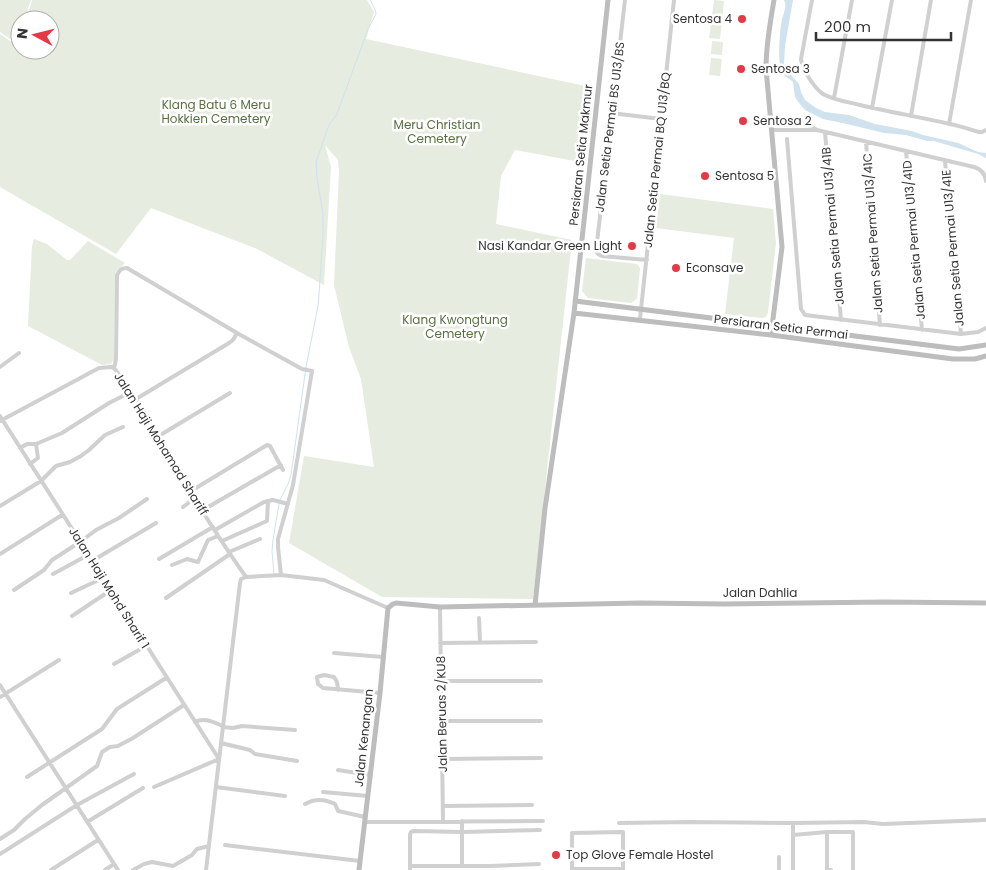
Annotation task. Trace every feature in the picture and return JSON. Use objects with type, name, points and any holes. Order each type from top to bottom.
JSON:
[{"type":"street","name":"Persiaran Setia Makmur","points":[[574,313],[608,0]]},
{"type":"street","name":"Jalan Setia Permai BS U13/BS","points":[[625,0],[596,251],[602,256],[646,260]]},
{"type":"street","name":"Jalan Setia Permai BQ U13/BQ","points":[[640,319],[674,0]]},
{"type":"street","points":[[771,335],[782,247],[766,68],[766,51],[774,0]]},
{"type":"street","points":[[812,0],[801,59],[804,72],[824,95],[979,132],[985,130]]},
{"type":"street","points":[[834,98],[852,0]]},
{"type":"street","points":[[872,108],[892,0]]},
{"type":"street","points":[[911,116],[931,0]]},
{"type":"street","points":[[949,124],[971,0]]},
{"type":"street","points":[[612,113],[661,118]]},
{"type":"street","points":[[772,122],[795,122],[817,130]]},
{"type":"street","points":[[772,130],[817,130],[945,161],[974,166],[986,175],[986,181]]},
{"type":"street","name":"Jalan Setia Permai U13/41B","points":[[825,132],[841,320]]},
{"type":"street","points":[[787,139],[802,312],[808,316],[961,334],[978,332],[986,328]]},
{"type":"street","name":"Jalan Setia Permai U13/41C","points":[[866,142],[880,325]]},
{"type":"street","name":"Jalan Setia Permai U13/41D","points":[[906,151],[922,330]]},
{"type":"street","name":"Jalan Setia Permai U13/41E","points":[[945,161],[961,334]]},
{"type":"street","points":[[114,368],[116,360],[117,275],[123,268],[127,268],[237,333],[302,369],[312,371],[293,485],[283,503],[278,539],[277,575]]},
{"type":"street","name":"Persiaran Setia Permai","points":[[575,301],[960,350],[986,345]]},
{"type":"street","name":"Persiaran Setia Permai","points":[[574,313],[640,319],[954,358],[975,359],[986,356]]},
{"type":"street","points":[[534,605],[545,508],[574,313]]},
{"type":"street","points":[[136,399],[229,343],[237,333]]},
{"type":"street","points":[[0,367],[19,353]]},
{"type":"street","name":"Jalan Haji Mohamad Shariff","points":[[1,419],[99,368],[114,368],[136,399],[218,536],[246,577]]},
{"type":"street","points":[[20,448],[27,444],[36,444],[66,430],[131,392]]},
{"type":"street","points":[[157,437],[230,393]]},
{"type":"street","name":"Jalan Haji Mohd Sharif 1","points":[[1,419],[219,759]]},
{"type":"street","points":[[0,506],[41,480],[56,466],[76,459],[105,435],[123,428]]},
{"type":"street","points":[[30,464],[38,458],[36,444]]},
{"type":"street","points":[[191,491],[268,445],[283,470]]},
{"type":"street","points":[[202,510],[281,465]]},
{"type":"street","points":[[183,506],[195,498]]},
{"type":"street","points":[[14,590],[44,570],[52,560],[147,499]]},
{"type":"street","points":[[159,559],[214,528],[268,501],[273,500],[283,503]]},
{"type":"street","points":[[222,541],[267,521],[268,501]]},
{"type":"street","points":[[0,554],[62,514]]},
{"type":"street","points":[[92,561],[156,523]]},
{"type":"street","points":[[172,565],[187,559],[198,562],[208,540],[218,536]]},
{"type":"street","points":[[166,598],[229,553],[260,538]]},
{"type":"street","points":[[54,574],[88,555]]},
{"type":"street","points":[[206,870],[241,579],[277,575],[324,580],[388,608]]},
{"type":"street","points":[[71,593],[103,578]]},
{"type":"street","points":[[72,616],[111,590]]},
{"type":"street","name":"Jalan Dahlia","points":[[388,608],[396,603],[440,606],[640,602],[724,604],[986,603]]},
{"type":"street","name":"Jalan Beruas 2/KU8","points":[[440,606],[443,821]]},
{"type":"street","name":"Jalan Kenangan","points":[[359,870],[388,608]]},
{"type":"street","points":[[479,618],[480,642]]},
{"type":"street","points":[[440,643],[536,642]]},
{"type":"street","points":[[114,664],[146,646]]},
{"type":"street","points":[[334,653],[383,657]]},
{"type":"street","points":[[0,697],[59,660]]},
{"type":"street","points":[[338,690],[334,677],[324,675],[317,677],[318,684],[323,688],[338,690],[380,693]]},
{"type":"street","points":[[27,777],[102,729],[118,709],[166,678]]},
{"type":"street","points":[[441,680],[541,681]]},
{"type":"street","points":[[0,685],[118,870]]},
{"type":"street","points":[[0,839],[97,766],[102,752],[133,738],[184,705]]},
{"type":"street","points":[[194,722],[206,720],[233,728],[242,726],[295,730]]},
{"type":"street","points":[[442,722],[541,721]]},
{"type":"street","points":[[221,743],[250,750],[255,754],[297,761]]},
{"type":"street","points":[[442,759],[541,758]]},
{"type":"street","points":[[154,787],[219,759]]},
{"type":"street","points":[[338,770],[370,776]]},
{"type":"street","points":[[0,854],[77,805],[134,774]]},
{"type":"street","points":[[216,787],[284,796]]},
{"type":"street","points":[[87,822],[143,788]]},
{"type":"street","points":[[323,792],[368,796]]},
{"type":"street","points":[[305,804],[312,800],[329,801],[336,804],[338,811],[365,820],[543,821]]},
{"type":"street","points":[[443,806],[532,805]]},
{"type":"street","points":[[619,823],[864,822],[884,824],[986,820]]},
{"type":"street","points":[[462,821],[462,866]]},
{"type":"street","points":[[794,823],[794,870]]},
{"type":"street","points":[[539,864],[490,868],[462,866],[410,868],[410,835],[413,831],[540,830]]},
{"type":"street","points":[[623,832],[623,870],[572,870],[572,833],[623,832]]},
{"type":"street","points":[[827,832],[827,870],[831,870]]},
{"type":"street","points":[[794,834],[853,832],[853,870]]},
{"type":"street","points":[[51,870],[98,840]]},
{"type":"street","points":[[225,845],[360,861]]},
{"type":"street","points":[[133,870],[152,862],[173,866],[192,856],[197,849],[209,846]]},
{"type":"street","points":[[778,857],[779,870]]},
{"type":"street","points":[[105,870],[114,864]]},
{"type":"green space","points":[[0,0],[31,0],[28,10],[10,10],[10,39],[0,32]]},
{"type":"green space","points":[[32,0],[367,0],[374,12],[366,39],[590,87],[580,162],[515,150],[501,176],[496,224],[572,240],[533,599],[382,597],[289,543],[304,456],[374,467],[361,379],[349,347],[334,285],[338,160],[325,145],[331,167],[324,285],[257,249],[151,208],[116,254],[0,187],[0,34],[10,41],[10,60],[60,60],[60,10],[29,10]]},
{"type":"green space","points":[[714,0],[724,1],[720,39],[709,38]]},
{"type":"green space","points":[[712,41],[723,42],[722,55],[711,54]]},
{"type":"green space","points":[[711,58],[722,59],[720,76],[709,75]]},
{"type":"green space","points":[[660,194],[773,209],[776,243],[766,317],[725,314],[734,238],[656,228]]},
{"type":"green space","points":[[34,239],[47,244],[67,260],[70,260],[88,241],[125,263],[115,273],[114,359],[111,364],[102,365],[28,326],[32,246]]},
{"type":"green space","points":[[586,258],[637,264],[640,268],[637,299],[631,303],[588,298],[582,291]]},
{"type":"water","points":[[784,0],[793,0],[785,46],[784,64],[799,84],[805,100],[825,112],[849,115],[875,124],[958,143],[978,152],[986,153],[986,158],[934,141],[906,135],[884,133],[823,119],[805,110],[795,97],[793,82],[784,75],[780,64],[780,39],[785,7]]},
{"type":"waterway","points":[[280,500],[291,475],[306,367],[318,306],[323,215],[316,162],[329,125],[337,114],[368,29],[376,14],[370,0]]},
{"type":"waterway","points":[[274,574],[272,551],[279,504]]},
{"type":"place","name":"Sentosa 4","points":[[742,19]]},
{"type":"place","name":"Sentosa 3","points":[[741,69]]},
{"type":"place","name":"Sentosa 2","points":[[743,121]]},
{"type":"place","name":"Sentosa 5","points":[[705,176]]},
{"type":"place","name":"Nasi Kandar Green Light","points":[[632,246]]},
{"type":"place","name":"Econsave","points":[[676,268]]},
{"type":"place","name":"Top Glove Female Hostel","points":[[556,855]]},
{"type":"park label","name":"Klang Batu 6 Meru Hokkien Cemetery","points":[[216,112]]},
{"type":"park label","name":"Meru Christian Cemetery","points":[[437,132]]},
{"type":"park label","name":"Klang Kwongtung Cemetery","points":[[455,327]]}]
